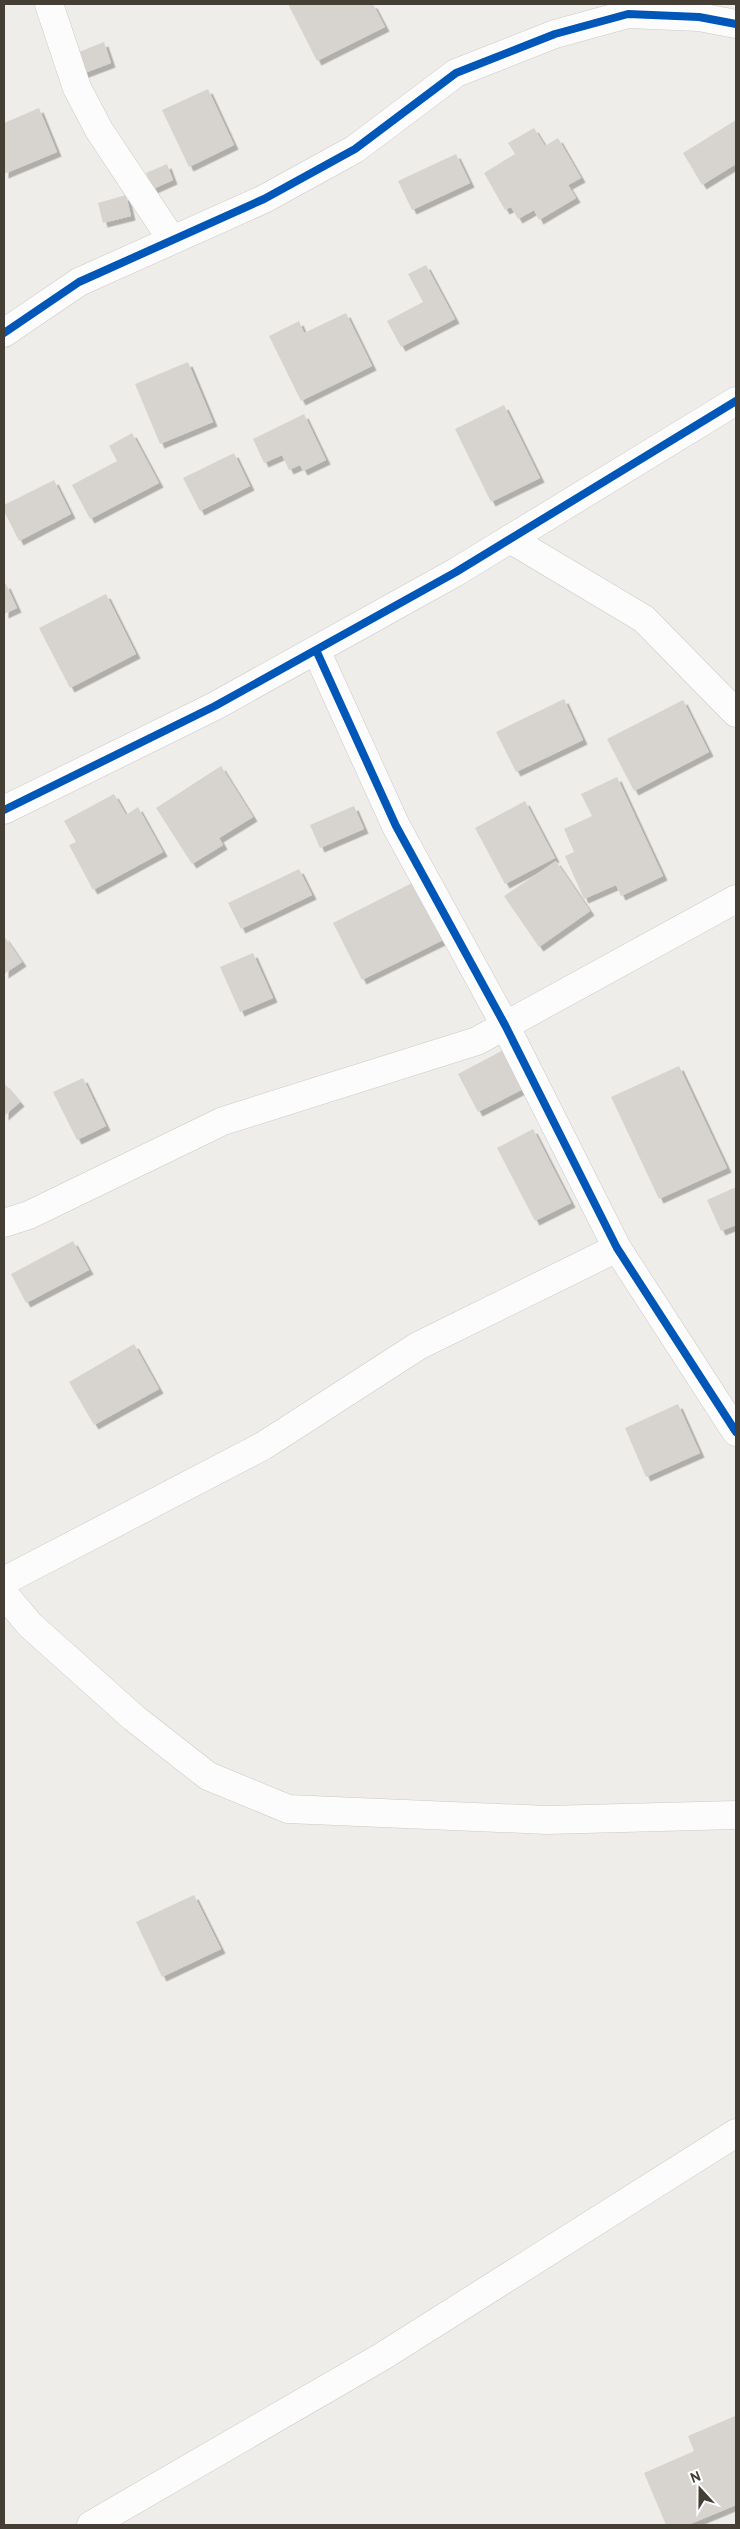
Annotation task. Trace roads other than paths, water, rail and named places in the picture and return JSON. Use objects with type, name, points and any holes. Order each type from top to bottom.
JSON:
[{"type":"street","points":[[49,4],[77,88],[90,113],[172,240]]},
{"type":"street","points":[[4,333],[79,282],[264,199],[355,149],[456,72],[537,41],[628,14],[699,17],[736,24]]},
{"type":"street","points":[[4,810],[215,706],[456,572],[736,401]]},
{"type":"street","points":[[510,539],[644,619],[736,713]]},
{"type":"street","points":[[316,650],[396,826],[505,1025],[617,1248],[736,1432]]},
{"type":"street","points":[[4,1223],[29,1215],[223,1121],[477,1041],[736,899]]},
{"type":"street","points":[[4,1581],[263,1446],[418,1346],[617,1248]]},
{"type":"street","points":[[4,1594],[30,1625],[134,1718],[208,1776],[288,1809],[547,1820],[736,1815]]},
{"type":"street","points":[[91,2525],[383,2356],[736,2133]]}]
